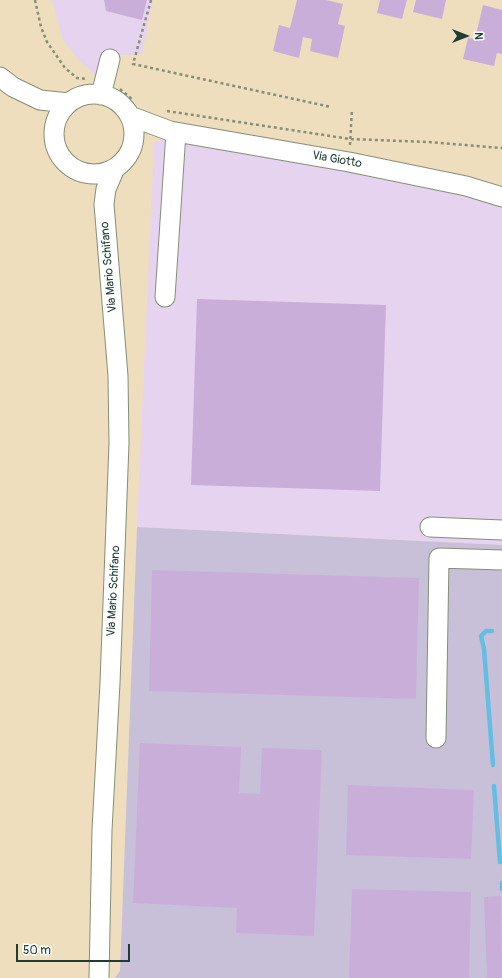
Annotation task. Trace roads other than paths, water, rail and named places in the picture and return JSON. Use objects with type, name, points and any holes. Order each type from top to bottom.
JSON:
[{"type":"street","points":[[103,87],[110,59]]},
{"type":"street","points":[[0,77],[13,87],[40,100],[69,103]]},
{"type":"street","points":[[103,87],[119,103],[132,109],[134,129],[132,147],[126,159],[115,168],[98,174],[79,171],[68,165],[60,156],[55,145],[54,132],[57,119],[69,103],[103,87]]},
{"type":"street","points":[[24,93],[44,113],[54,132]]},
{"type":"street","name":"Via Giotto","points":[[132,109],[173,132]]},
{"type":"street","points":[[165,297],[173,132]]},
{"type":"street","name":"Via Giotto","points":[[132,147],[148,136],[173,132],[349,162],[466,186],[502,197]]},
{"type":"street","name":"Via Mario Schifano","points":[[99,978],[102,830],[111,675],[120,443],[118,376],[104,204],[106,189],[115,168]]},
{"type":"street","name":"Via Mario Schifano","points":[[79,171],[104,204]]},
{"type":"street","points":[[430,527],[502,530]]},
{"type":"street","points":[[436,738],[439,558],[502,560]]},
{"type":"waterway","points":[[492,631],[486,631],[481,636],[484,649],[493,765]]},
{"type":"waterway","points":[[494,786],[500,862]]},
{"type":"waterway","points":[[502,883],[502,889]]}]
